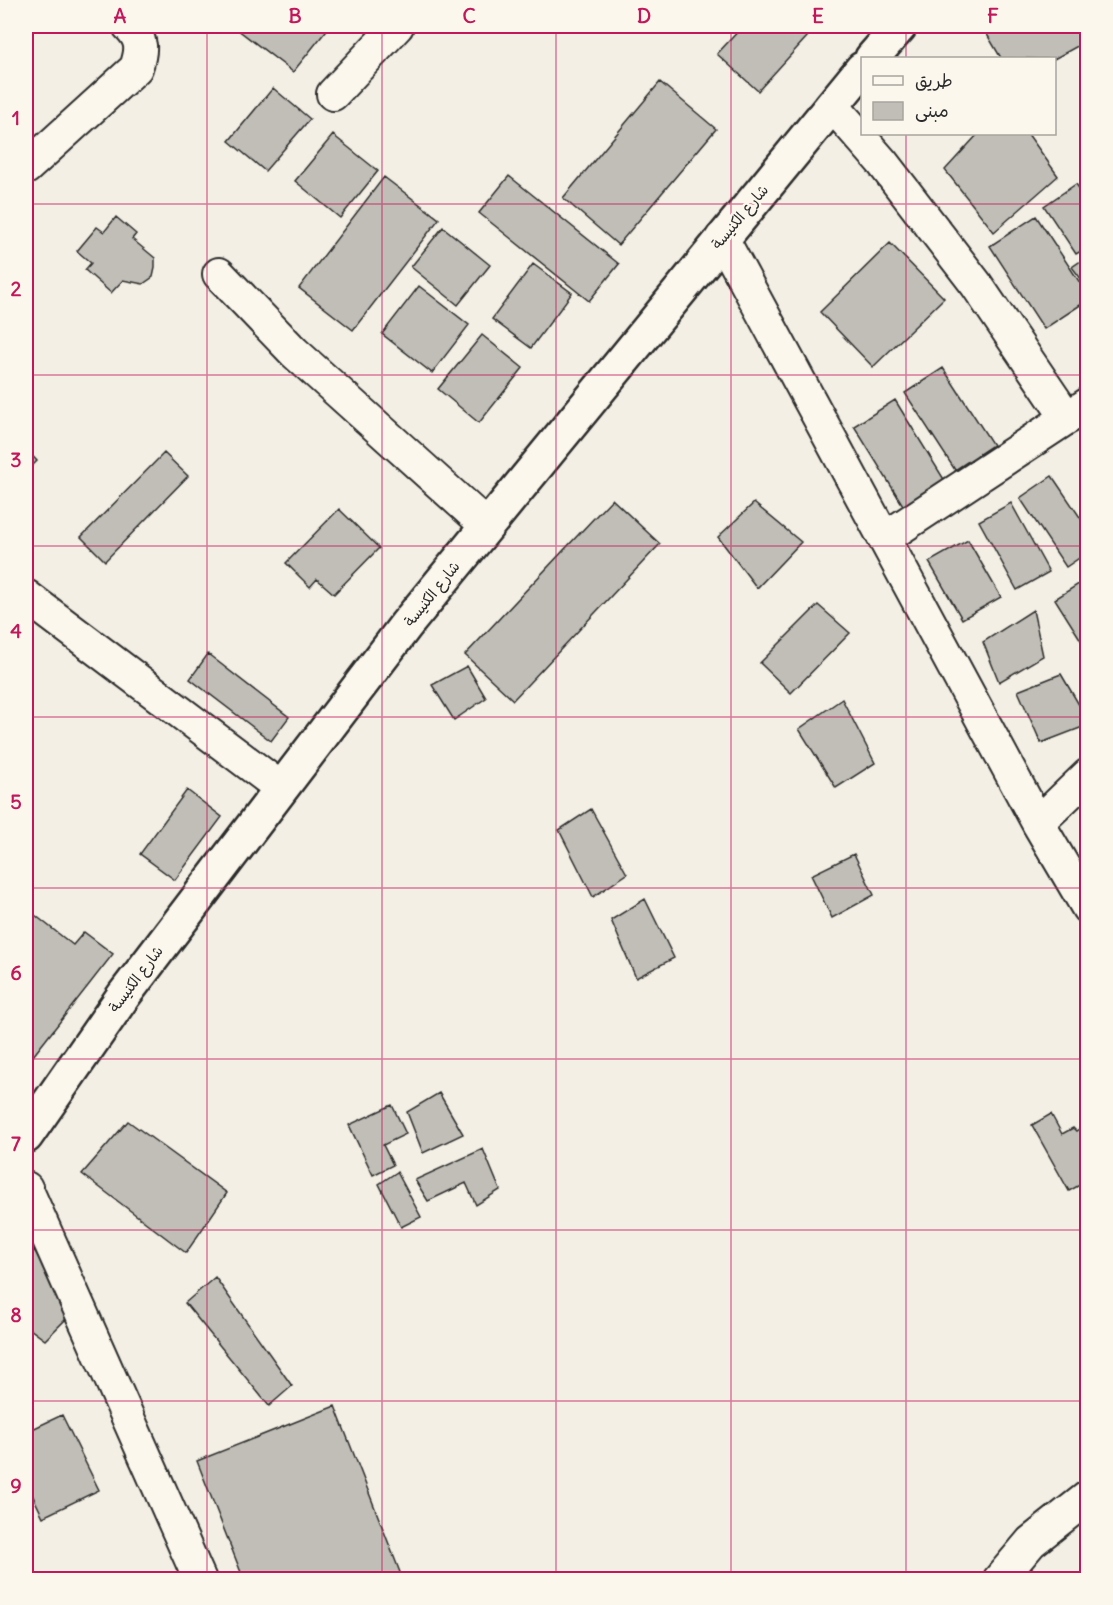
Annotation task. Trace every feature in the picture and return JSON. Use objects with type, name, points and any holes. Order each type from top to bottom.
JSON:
[{"type":"main road","points":[[873,57],[900,26]]},
{"type":"main road","name":"شارع الكنيسة","points":[[28,1128],[124,995],[406,625],[861,70]]},
{"type":"street","points":[[26,168],[136,68],[142,49],[139,36],[129,26]]},
{"type":"street","points":[[333,94],[398,26]]},
{"type":"street","points":[[832,105],[882,162],[1077,411],[885,538]]},
{"type":"street","points":[[722,238],[1038,823],[1088,908]]},
{"type":"street","points":[[219,274],[294,352],[487,526]]},
{"type":"street","points":[[26,596],[281,788]]},
{"type":"street","points":[[1038,823],[1088,775]]},
{"type":"street","points":[[26,1188],[200,1580]]},
{"type":"street","points":[[999,1580],[1030,1542],[1088,1497]]},
{"type":"building","points":[[233,26],[330,26],[293,72]]},
{"type":"building","points":[[743,26],[817,26],[758,91],[717,54]]},
{"type":"building","points":[[982,26],[1075,26],[1085,42],[1056,58],[1000,57]]},
{"type":"building","points":[[660,82],[716,129],[618,245],[563,198]]},
{"type":"building","points":[[273,88],[310,119],[265,171],[229,141]]},
{"type":"building","points":[[333,135],[378,171],[340,218],[295,181]]},
{"type":"building","points":[[977,135],[1029,135],[1058,176],[994,232],[945,170]]},
{"type":"building","points":[[509,176],[619,264],[589,301],[479,213]]},
{"type":"building","points":[[384,177],[439,219],[353,330],[299,288]]},
{"type":"building","points":[[1076,184],[1088,201],[1088,247],[1076,254],[1044,206]]},
{"type":"building","points":[[1036,216],[1088,295],[1088,300],[1044,329],[990,246]]},
{"type":"building","points":[[116,217],[136,234],[132,239],[155,258],[155,268],[153,277],[143,284],[123,280],[111,293],[85,270],[91,263],[77,251],[97,227],[104,232]]},
{"type":"building","points":[[443,227],[490,265],[458,305],[411,267]]},
{"type":"building","points":[[890,243],[944,298],[873,367],[820,312]]},
{"type":"building","points":[[1088,256],[1088,288],[1072,267]]},
{"type":"building","points":[[533,264],[572,293],[531,348],[492,319]]},
{"type":"building","points":[[419,286],[469,325],[432,373],[382,334]]},
{"type":"building","points":[[482,335],[523,368],[479,423],[438,389]]},
{"type":"building","points":[[943,368],[993,445],[955,470],[905,393]]},
{"type":"building","points":[[895,400],[945,481],[904,507],[854,426]]},
{"type":"building","points":[[26,449],[37,461],[26,472]]},
{"type":"building","points":[[164,453],[188,476],[105,561],[81,537]]},
{"type":"building","points":[[1052,476],[1088,529],[1088,552],[1066,567],[1020,498]]},
{"type":"building","points":[[612,499],[660,544],[513,700],[465,655]]},
{"type":"building","points":[[754,503],[801,542],[757,588],[718,537]]},
{"type":"building","points":[[1011,503],[1049,572],[1017,590],[979,521]]},
{"type":"building","points":[[339,509],[379,548],[334,594],[317,579],[310,587],[286,563]]},
{"type":"building","points":[[968,540],[1001,597],[962,619],[929,562]]},
{"type":"building","points":[[1088,578],[1088,643],[1084,645],[1055,599]]},
{"type":"building","points":[[818,605],[850,633],[791,693],[760,663]]},
{"type":"building","points":[[1033,610],[1043,656],[999,682],[983,642]]},
{"type":"building","points":[[208,654],[289,717],[271,741],[190,679]]},
{"type":"building","points":[[467,666],[486,698],[454,720],[432,685]]},
{"type":"building","points":[[1061,674],[1088,720],[1088,725],[1041,743],[1018,691]]},
{"type":"building","points":[[842,699],[875,763],[836,788],[799,729]]},
{"type":"building","points":[[187,790],[222,817],[175,880],[140,854]]},
{"type":"building","points":[[591,809],[627,874],[593,897],[559,830]]},
{"type":"building","points":[[854,854],[874,895],[832,918],[811,875]]},
{"type":"building","points":[[645,899],[674,958],[636,978],[611,920]]},
{"type":"building","points":[[26,908],[73,945],[84,932],[113,954],[26,1065]]},
{"type":"building","points":[[439,1093],[463,1134],[423,1153],[407,1112]]},
{"type":"building","points":[[392,1105],[406,1134],[383,1145],[393,1165],[373,1175],[349,1125]]},
{"type":"building","points":[[1051,1114],[1062,1134],[1073,1128],[1076,1131],[1088,1123],[1088,1186],[1085,1182],[1069,1191],[1032,1125]]},
{"type":"building","points":[[128,1121],[227,1193],[186,1253],[82,1174]]},
{"type":"building","points":[[483,1149],[500,1190],[476,1205],[466,1183],[428,1201],[415,1180]]},
{"type":"building","points":[[397,1172],[421,1217],[401,1227],[379,1184]]},
{"type":"building","points":[[26,1242],[36,1253],[70,1315],[45,1340],[26,1326]]},
{"type":"building","points":[[215,1277],[292,1386],[269,1406],[185,1303]]},
{"type":"building","points":[[335,1406],[403,1580],[244,1580],[197,1461]]},
{"type":"building","points":[[62,1415],[99,1490],[43,1517],[26,1482],[26,1432]]}]
